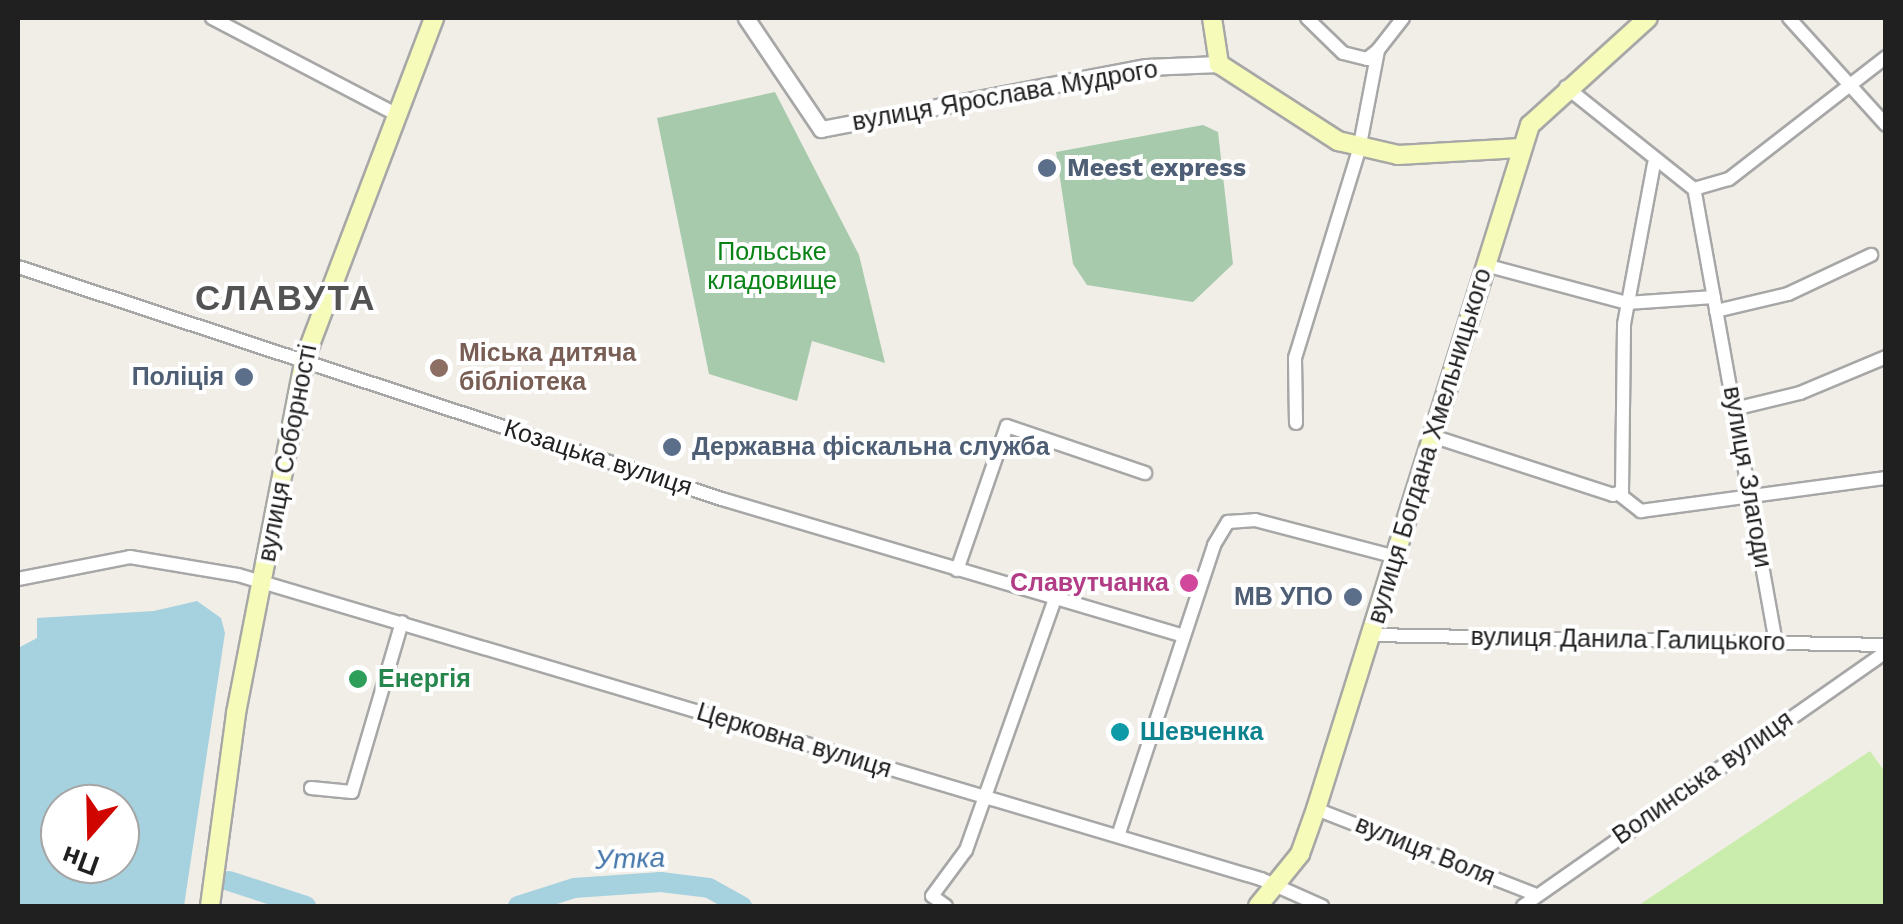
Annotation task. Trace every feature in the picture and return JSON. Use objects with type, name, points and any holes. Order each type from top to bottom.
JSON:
[{"type":"main road","name":"вулиця Соборності","points":[[210,906],[236,713],[304,358],[434,18]]},
{"type":"main road","points":[[1212,18],[1219,64],[1321,132],[1359,150],[1418,155],[1477,146],[1521,148]]},
{"type":"main road","name":"вулиця Богдана Хмельницького","points":[[1258,906],[1300,854],[1530,125],[1566,86],[1648,18]]},
{"type":"main road","points":[[1477,146],[1530,125]]},
{"type":"main road","points":[[1477,146],[1501,153],[1515,168]]},
{"type":"street","points":[[212,18],[396,114]]},
{"type":"street","name":"вулиця Ярослава Мудрого","points":[[746,18],[822,129],[1146,67],[1219,64]]},
{"type":"street","points":[[1307,18],[1329,44],[1355,59],[1378,50],[1403,18]]},
{"type":"street","points":[[1789,18],[1853,82],[1886,125]]},
{"type":"street","points":[[1296,423],[1295,358],[1359,150],[1377,80],[1378,50]]},
{"type":"street","points":[[1566,86],[1654,164],[1694,190],[1729,179],[1886,56]]},
{"type":"street","points":[[1619,494],[1625,463],[1626,303],[1654,164]]},
{"type":"street","name":"вулиця Злагоди","points":[[1694,190],[1776,643]]},
{"type":"street","points":[[1486,265],[1626,303],[1715,304],[1788,294],[1871,255]]},
{"type":"street","name":"Козацька вулиця","points":[[18,267],[304,358],[725,500],[1183,636]]},
{"type":"street","points":[[1734,408],[1800,393],[1886,357]]},
{"type":"street","points":[[957,570],[1008,426],[1145,474]]},
{"type":"street","points":[[1434,437],[1619,494],[1641,511],[1752,501],[1886,478]]},
{"type":"street","points":[[1118,836],[1214,545],[1236,519],[1396,557]]},
{"type":"street","name":"Церковна вулиця","points":[[18,579],[130,557],[262,581],[986,800],[1118,836],[1274,884],[1322,906]]},
{"type":"street","points":[[946,906],[928,901],[966,850],[1055,598]]},
{"type":"street","points":[[311,788],[352,792],[402,622]]},
{"type":"street","name":"вулиця Данила Галицького","points":[[1372,635],[1886,648]]},
{"type":"street","name":"Волинська вулиця","points":[[1523,906],[1534,894],[1886,648]]},
{"type":"street","name":"вулиця Воля","points":[[1316,808],[1534,894]]},
{"type":"green space","name":"Польське кладовище","points":[[775,92],[859,255],[885,363],[812,341],[797,401],[709,374],[657,118]]},
{"type":"green space","points":[[1203,125],[1218,132],[1233,264],[1193,302],[1087,285],[1073,264],[1056,152]]},
{"type":"green space","points":[[1870,751],[1885,772],[1885,906],[1639,905]]},
{"type":"water","points":[[197,601],[221,618],[225,633],[184,906],[18,906],[18,648],[37,638],[37,618],[154,611]]},
{"type":"waterway","name":"Утка","points":[[229,881],[306,906]]},
{"type":"waterway","name":"Утка","points":[[518,906],[574,888],[661,882],[709,888],[742,906]]},
{"type":"place","name":"Meest express","points":[[1047,168]]},
{"type":"place","name":"Міська дитяча бібліотека","points":[[439,368]]},
{"type":"place","name":"Поліція","points":[[244,377]]},
{"type":"place","name":"Державна фіскальна служба","points":[[672,447]]},
{"type":"place","name":"Славутчанка","points":[[1189,583]]},
{"type":"place","name":"МВ УПО","points":[[1353,597]]},
{"type":"place","name":"Енергія","points":[[358,679]]},
{"type":"place","name":"Шевченка","points":[[1120,732]]},
{"type":"district","name":"СЛАВУТА","points":[[286,298]]}]
